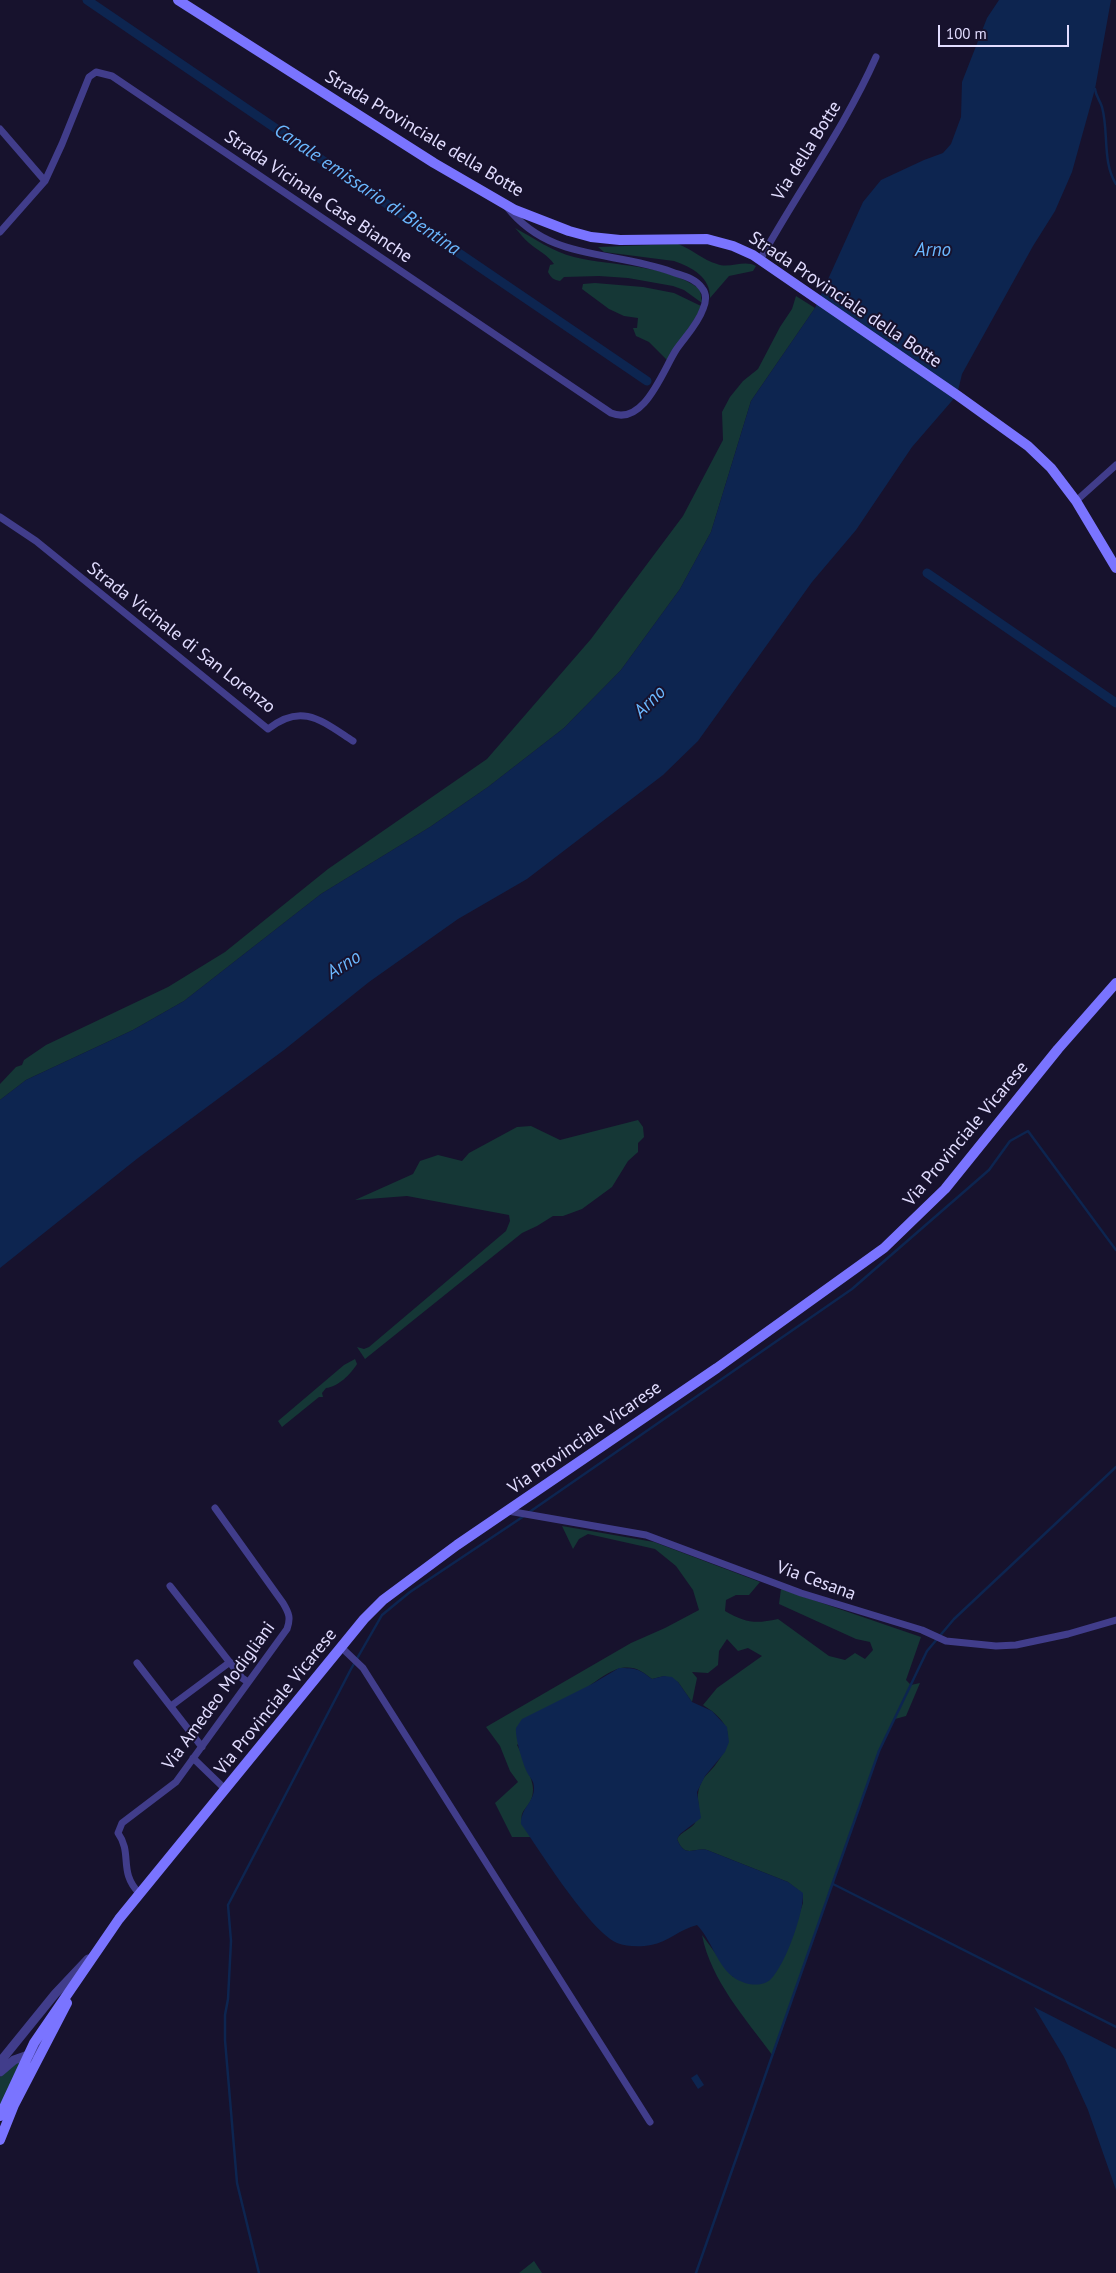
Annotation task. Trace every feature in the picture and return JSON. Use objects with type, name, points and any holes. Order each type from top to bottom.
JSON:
[{"type":"main road","name":"Strada Provinciale della Botte","points":[[178,0],[505,205],[569,231],[591,237],[620,240],[707,239],[733,246],[760,260],[957,395],[1038,454],[1076,501],[1116,568]]},
{"type":"main road","name":"Via Provinciale Vicarese","points":[[0,2116],[28,2056],[53,2013],[98,1948],[139,1893],[364,1619],[382,1600],[457,1545],[717,1368],[884,1248],[945,1189],[1116,982]]},
{"type":"main road","name":"Via Provinciale Vicarese","points":[[0,2140],[14,2105],[50,2033],[98,1948]]},
{"type":"street","name":"Via della Botte","points":[[760,260],[781,221],[845,120],[876,57]]},
{"type":"street","name":"Strada Vicinale Case Bianche","points":[[45,181],[89,77],[96,72],[107,73],[611,413],[625,415],[643,404],[702,312],[706,300],[704,290],[692,279],[647,263],[574,251],[552,243],[526,228],[505,205]]},
{"type":"street","points":[[0,129],[45,181],[0,232]]},
{"type":"street","points":[[1076,501],[1116,465]]},
{"type":"street","name":"Strada Vicinale di San Lorenzo","points":[[0,517],[36,541],[268,729],[285,717],[304,715],[319,720],[353,741]]},
{"type":"street","name":"Via Amedeo Modigliani","points":[[139,1893],[130,1883],[126,1874],[123,1840],[118,1832],[122,1823],[176,1782],[287,1629],[290,1614],[215,1508]]},
{"type":"street","name":"Via Cesana","points":[[508,1511],[646,1535],[801,1593],[938,1637],[990,1646],[1016,1645],[1051,1638],[1116,1620]]},
{"type":"street","points":[[170,1586],[248,1682]]},
{"type":"street","points":[[342,1648],[356,1661],[650,2122]]},
{"type":"street","points":[[171,1706],[230,1662]]},
{"type":"street","points":[[136,1663],[202,1747]]},
{"type":"street","points":[[193,1758],[226,1789]]},
{"type":"street","name":"Via Provinciale Vicarese","points":[[0,2062],[55,1994],[98,1948]]},
{"type":"street","name":"Via Provinciale Vicarese","points":[[0,2072],[14,2060],[28,2056],[50,2033]]},
{"type":"green space","points":[[515,228],[566,255],[670,274],[700,289],[702,303],[684,290],[673,286],[628,278],[599,276],[564,277],[560,281],[556,280],[548,272],[550,265],[554,264],[532,246]]},
{"type":"green space","points":[[678,244],[717,264],[747,263],[756,266],[753,271],[729,276],[710,298],[704,279],[694,270],[681,263],[604,252],[598,247]]},
{"type":"green space","points":[[595,283],[643,287],[674,293],[701,306],[698,314],[667,360],[649,342],[636,336],[633,328],[637,328],[638,318],[624,316],[609,309],[582,289],[583,284]]},
{"type":"green space","points":[[796,296],[815,308],[751,401],[711,532],[680,589],[621,670],[564,728],[488,787],[430,827],[321,894],[184,1001],[133,1030],[26,1080],[0,1100],[0,1084],[16,1067],[22,1065],[24,1060],[46,1045],[168,987],[225,952],[328,869],[487,759],[591,639],[683,516],[723,440],[722,412],[730,397],[743,381],[758,369],[780,327],[792,309]]},
{"type":"green space","points":[[638,1120],[643,1127],[644,1137],[638,1143],[638,1152],[628,1161],[612,1187],[582,1209],[563,1216],[553,1216],[522,1233],[365,1359],[357,1347],[364,1349],[369,1347],[506,1231],[510,1221],[509,1215],[407,1196],[355,1200],[413,1174],[420,1161],[438,1155],[462,1161],[469,1153],[517,1127],[531,1126],[560,1140]]},
{"type":"green space","points":[[355,1359],[357,1364],[348,1376],[339,1383],[326,1388],[322,1393],[323,1397],[319,1397],[282,1427],[278,1421],[344,1365]]},
{"type":"green space","points":[[562,1526],[654,1542],[760,1582],[749,1595],[736,1595],[726,1600],[725,1611],[739,1618],[751,1621],[763,1622],[778,1619],[829,1656],[845,1660],[855,1653],[865,1659],[873,1650],[870,1642],[856,1639],[779,1604],[781,1589],[921,1637],[906,1680],[911,1685],[920,1683],[906,1716],[895,1719],[879,1751],[773,2056],[721,1984],[713,1968],[702,1935],[733,1977],[785,1955],[803,1903],[803,1894],[788,1882],[707,1850],[690,1851],[683,1849],[677,1839],[696,1821],[699,1810],[699,1787],[722,1755],[728,1738],[724,1724],[712,1711],[703,1705],[717,1688],[762,1656],[748,1648],[738,1651],[727,1639],[719,1651],[718,1665],[708,1673],[692,1672],[697,1678],[692,1702],[678,1682],[664,1676],[652,1679],[634,1668],[621,1668],[599,1679],[584,1689],[517,1745],[533,1785],[530,1803],[522,1815],[522,1820],[531,1837],[512,1837],[495,1803],[518,1782],[510,1771],[500,1746],[486,1727],[631,1643],[699,1610],[693,1590],[676,1566],[655,1549],[588,1534],[579,1539],[573,1549]]},
{"type":"green space","points":[[16,2063],[20,2063],[0,2107],[0,2077]]},
{"type":"green space","points":[[534,2261],[542,2273],[519,2273]]},
{"type":"water","name":"Arno","points":[[999,0],[1111,0],[1095,89],[1072,172],[1055,211],[1033,246],[962,374],[957,395],[912,447],[856,530],[812,582],[698,741],[663,775],[527,879],[458,919],[369,982],[284,1050],[138,1158],[0,1268],[0,1100],[26,1080],[133,1030],[184,1001],[321,894],[430,827],[488,787],[564,728],[621,670],[680,589],[711,532],[751,401],[815,308],[863,202],[881,180],[943,153],[951,144],[961,117],[962,82],[987,18]]},
{"type":"water","points":[[619,1668],[637,1670],[652,1679],[664,1676],[672,1677],[678,1682],[692,1702],[712,1711],[727,1727],[729,1742],[725,1752],[705,1776],[697,1792],[701,1818],[680,1834],[677,1839],[683,1849],[690,1851],[707,1850],[788,1882],[803,1893],[797,1925],[788,1951],[776,1972],[767,1982],[757,1985],[751,1984],[740,1981],[732,1976],[726,1971],[697,1925],[651,1945],[634,1946],[617,1943],[605,1935],[579,1907],[521,1824],[523,1813],[532,1798],[534,1788],[522,1758],[516,1728],[522,1719],[592,1684]]},
{"type":"water","points":[[1034,2007],[1116,2049],[1116,2190],[1088,2110],[1064,2057]]},
{"type":"water","points":[[697,2074],[704,2085],[698,2089],[691,2078]]},
{"type":"waterway","name":"Canale emissario di Bientina","points":[[87,0],[647,381]]},
{"type":"waterway","points":[[1095,89],[1104,117],[1107,157],[1116,184]]},
{"type":"waterway","name":"Canale emissario di Bientina","points":[[927,573],[1116,703]]},
{"type":"waterway","points":[[528,1513],[852,1289],[989,1170],[1010,1141],[1028,1131],[1116,1250]]},
{"type":"waterway","points":[[696,2273],[879,1751],[927,1651],[954,1619],[1116,1467]]},
{"type":"waterway","points":[[259,2273],[237,2183],[225,2040],[225,2015],[228,1999],[231,1941],[228,1905],[351,1669],[382,1615],[410,1592],[524,1516]]},
{"type":"waterway","points":[[833,1884],[1116,2027]]}]
